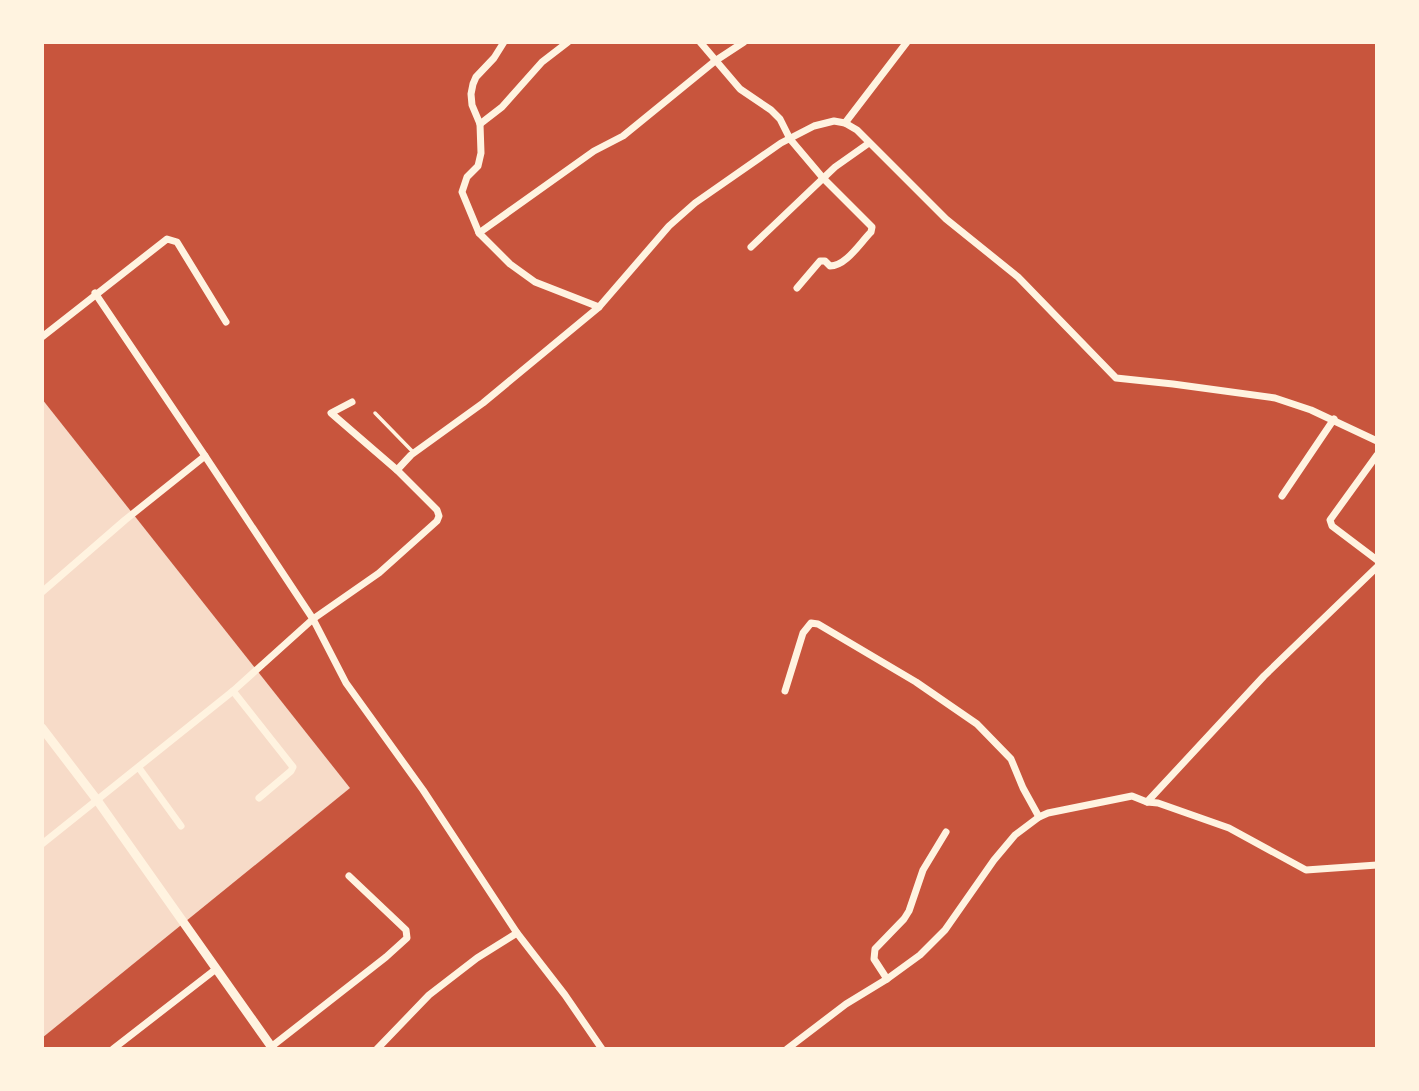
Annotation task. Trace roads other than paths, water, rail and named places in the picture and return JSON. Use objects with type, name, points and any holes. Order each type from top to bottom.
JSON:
[{"type":"street","points":[[504,42],[473,84],[472,105],[480,124],[481,153],[478,166],[467,177],[462,192],[479,233],[510,264],[535,282],[599,307]]},
{"type":"street","points":[[480,124],[502,107],[542,62],[568,42]]},
{"type":"street","points":[[699,42],[740,89],[780,119],[790,139],[823,178],[872,227],[871,232],[845,260],[830,267],[825,261],[820,261],[797,288]]},
{"type":"street","points":[[479,233],[594,151],[623,136],[715,61],[744,42]]},
{"type":"street","points":[[845,123],[907,42]]},
{"type":"street","points":[[397,470],[426,443],[483,403],[599,307],[677,218],[781,143],[814,126],[834,121],[845,123],[857,130],[946,219],[1018,277],[1116,378],[1275,398],[1334,419],[1377,440]]},
{"type":"street","points":[[751,247],[823,178],[869,143]]},
{"type":"street","points":[[42,337],[167,239],[172,239],[181,248],[226,322]]},
{"type":"street","points":[[95,293],[313,619],[346,683],[423,790],[517,933],[602,1049]]},
{"type":"street","points":[[42,844],[233,691],[313,619],[379,573],[437,521],[437,510],[397,470],[350,428],[332,416],[334,410],[352,402]]},
{"type":"street","points":[[1282,496],[1334,419]]},
{"type":"street","points":[[1377,455],[1330,520],[1332,526],[1377,560]]},
{"type":"street","points":[[42,592],[125,520],[205,456]]},
{"type":"street","points":[[1147,802],[1264,676],[1377,568]]},
{"type":"street","points":[[785,691],[803,633],[811,623],[818,624],[916,682],[977,724],[1011,760],[1039,817]]},
{"type":"street","points":[[233,691],[293,767],[259,798]]},
{"type":"street","points":[[42,728],[97,800],[272,1048],[386,957],[407,937],[406,930],[349,876]]},
{"type":"street","points":[[139,768],[181,825]]},
{"type":"street","points":[[787,1049],[846,1004],[920,955],[945,930],[993,859],[1015,835],[1048,813],[1132,796],[1229,828],[1306,870],[1377,865]]},
{"type":"street","points":[[887,979],[874,959],[875,949],[909,911],[920,876],[946,832]]},
{"type":"street","points":[[377,1049],[429,995],[477,958],[517,933]]},
{"type":"street","points":[[113,1049],[216,969]]},
{"type":"lane","points":[[375,413],[414,453]]}]
